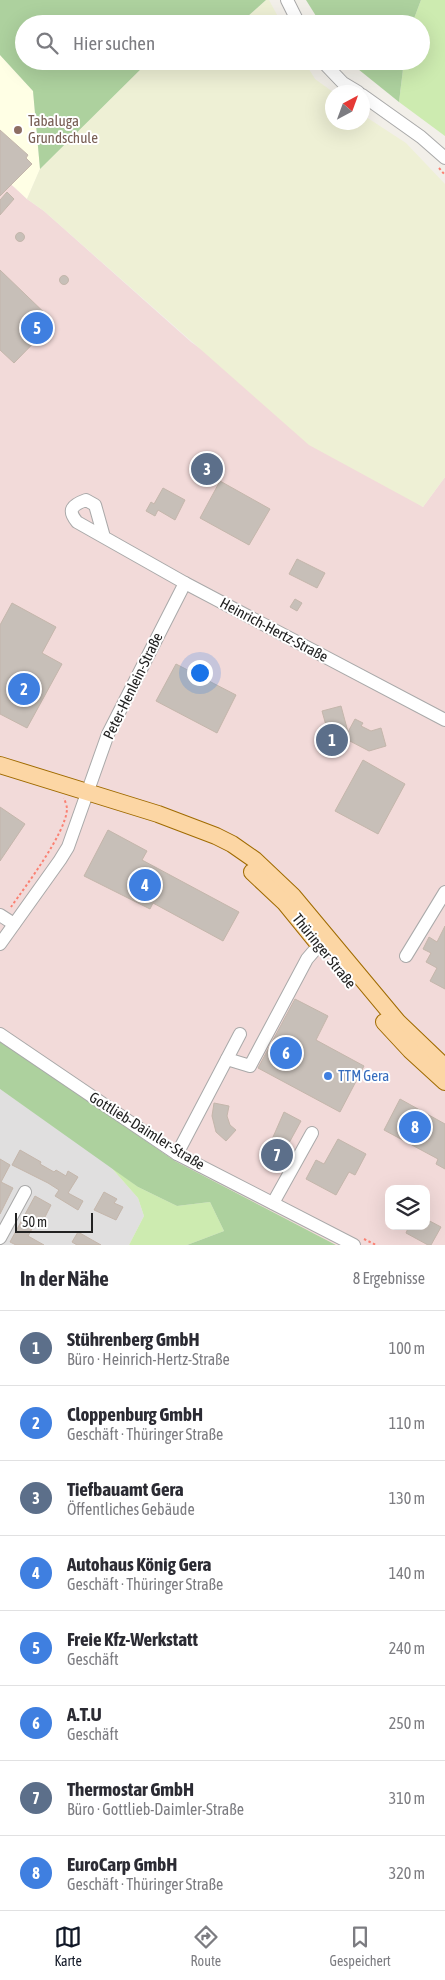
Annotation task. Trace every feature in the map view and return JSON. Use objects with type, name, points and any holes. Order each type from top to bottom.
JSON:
[{"type":"main road","name":"Thüringer Straße","points":[[0,766],[158,814],[196,829],[268,886],[323,941],[398,1022],[445,1067]]},
{"type":"main road","name":"Thüringer Straße","points":[[323,941],[389,1028],[445,1082]]},
{"type":"street","points":[[287,0],[294,15]]},
{"type":"street","points":[[331,70],[346,85]]},
{"type":"street","points":[[370,101],[421,136],[445,158]]},
{"type":"street","name":"Heinrich-Hertz-Straße","points":[[104,537],[445,720]]},
{"type":"street","name":"Peter-Henlein-Straße","points":[[0,944],[6,919],[68,847],[112,725],[185,582]]},
{"type":"street","points":[[406,956],[445,892]]},
{"type":"street","points":[[227,1059],[250,1066],[307,959],[323,941]]},
{"type":"street","name":"Gottlieb-Daimler-Straße","points":[[0,1034],[177,1154],[354,1245]]},
{"type":"street","points":[[177,1154],[240,1034]]},
{"type":"street","points":[[273,1203],[312,1133]]},
{"type":"street","points":[[0,1238],[25,1192]]},
{"type":"path","points":[[6,919],[45,858],[60,829],[67,810],[64,798],[55,794],[58,784]]},
{"type":"shaded area","points":[[266,0],[269,0],[277,15],[249,15]]},
{"type":"shaded area","name":"Tabaluga Grundschule","points":[[0,55],[33,91],[40,169],[27,199],[0,174]]},
{"type":"shaded area","points":[[140,70],[310,70],[315,79],[325,86],[325,130],[370,130],[370,120],[406,143],[445,184],[445,477],[423,507],[309,445],[44,211],[27,199],[40,169]]},
{"type":"shaded area","points":[[0,174],[191,342],[423,507],[445,477],[445,1245],[336,1245],[175,1161],[0,1040]]},
{"type":"shaded area","points":[[0,1089],[109,1165],[138,1198],[144,1216],[129,1245],[0,1245]]},
{"type":"green space","points":[[0,0],[266,0],[249,15],[15,15],[15,70],[140,70],[40,169],[33,91],[0,55]]},
{"type":"green space","points":[[306,0],[421,0],[415,15],[315,15]]},
{"type":"green space","points":[[421,0],[445,0],[445,136],[399,102],[403,70],[430,70],[430,15],[415,15]]},
{"type":"green space","points":[[359,70],[403,70],[399,102]]},
{"type":"green space","points":[[0,1040],[175,1161],[336,1245],[187,1245],[224,1231],[210,1202],[177,1206],[138,1187],[0,1089]]},
{"type":"green space","points":[[109,1165],[138,1187],[177,1206],[210,1202],[224,1231],[187,1245],[129,1245],[144,1216],[138,1198]]},
{"type":"building","points":[[0,130],[28,155],[26,158],[32,164],[0,196]]},
{"type":"building","points":[[7,192],[14,199],[0,215],[0,200]]},
{"type":"building","points":[[20,233],[24,237],[20,241],[16,237]]},
{"type":"building","points":[[0,270],[54,322],[14,363],[0,350]]},
{"type":"building","points":[[64,276],[68,280],[64,284],[60,280]]},
{"type":"building","points":[[220,481],[270,509],[249,545],[200,518]]},
{"type":"building","points":[[163,488],[185,500],[175,520],[158,510],[155,516],[146,511],[151,502],[154,504]]},
{"type":"building","points":[[297,559],[325,573],[317,588],[289,574]]},
{"type":"building","points":[[295,599],[302,603],[297,611],[290,607]]},
{"type":"building","points":[[12,603],[56,627],[42,653],[62,664],[27,728],[0,714],[0,625]]},
{"type":"building","points":[[176,664],[236,695],[217,733],[156,701]]},
{"type":"building","points":[[341,706],[348,732],[355,719],[363,723],[361,726],[371,731],[381,728],[386,746],[369,751],[327,729],[322,711]]},
{"type":"building","points":[[363,760],[405,784],[378,834],[335,811]]},
{"type":"building","points":[[0,807],[25,824],[0,861]]},
{"type":"building","points":[[108,830],[147,851],[142,860],[239,912],[223,941],[153,903],[150,909],[84,876]]},
{"type":"building","points":[[445,926],[445,989],[430,981],[437,968],[426,962],[431,953],[423,949],[429,937],[437,942]]},
{"type":"building","points":[[295,999],[328,1016],[316,1040],[364,1066],[340,1112],[258,1068]]},
{"type":"building","points":[[400,1099],[445,1124],[445,1169],[436,1164],[438,1159],[384,1130]]},
{"type":"building","points":[[214,1103],[229,1106],[227,1116],[230,1125],[236,1130],[226,1141],[216,1132],[212,1116]]},
{"type":"building","points":[[284,1112],[301,1121],[289,1143],[291,1144],[282,1162],[266,1153]]},
{"type":"building","points":[[338,1139],[366,1154],[355,1175],[349,1172],[336,1195],[306,1179],[316,1160],[324,1164]]},
{"type":"building","points":[[20,1150],[54,1172],[56,1170],[66,1176],[68,1171],[78,1177],[68,1193],[83,1201],[78,1210],[55,1196],[59,1190],[12,1165]]},
{"type":"building","points":[[0,1159],[10,1165],[1,1182],[13,1188],[0,1214]]},
{"type":"building","points":[[104,1192],[117,1199],[114,1203],[123,1207],[116,1220],[94,1210]]},
{"type":"building","points":[[35,1196],[51,1205],[43,1221],[38,1218],[28,1236],[44,1245],[16,1245],[10,1242]]},
{"type":"building","points":[[430,1221],[441,1227],[431,1245],[406,1233],[407,1230],[430,1230]]},
{"type":"building","points":[[78,1232],[101,1245],[77,1245],[72,1242]]},
{"type":"place","name":"Tabaluga Grundschule","points":[[18,130]]},
{"type":"place","name":"Freie Kfz-Werkstatt","points":[[37,328]]},
{"type":"place","name":"Tiefbauamt Gera","points":[[207,469]]},
{"type":"place","name":"Cloppenburg GmbH","points":[[24,689]]},
{"type":"place","name":"Stührenberg GmbH","points":[[332,740]]},
{"type":"place","name":"Autohaus König Gera","points":[[145,885]]},
{"type":"place","name":"A.T.U","points":[[286,1053]]},
{"type":"place","name":"TTM Gera","points":[[328,1076]]},
{"type":"place","name":"EuroCarp GmbH","points":[[415,1127]]},
{"type":"place","name":"Thermostar GmbH","points":[[277,1155]]}]
